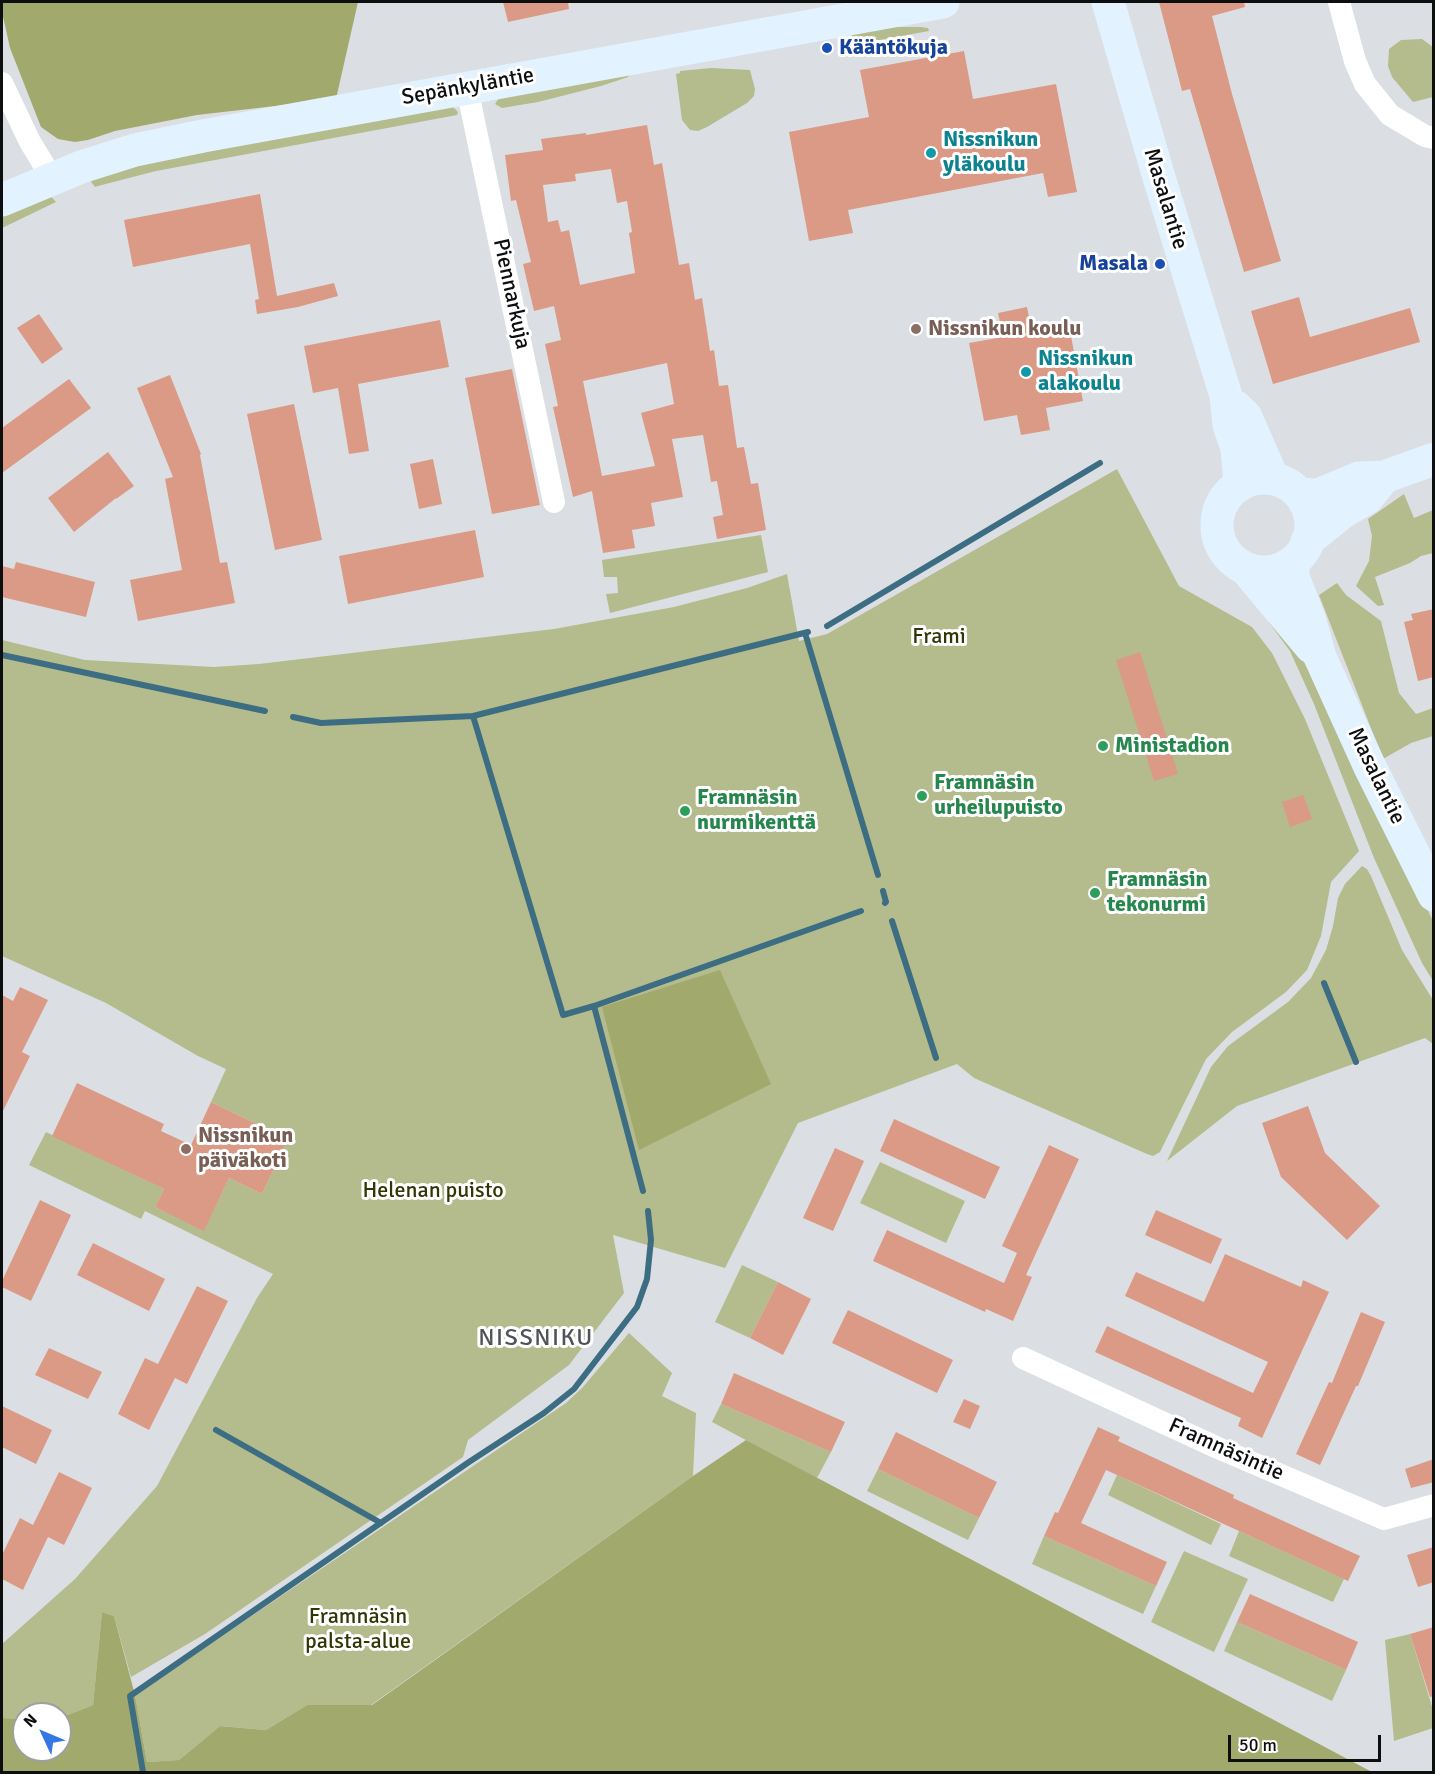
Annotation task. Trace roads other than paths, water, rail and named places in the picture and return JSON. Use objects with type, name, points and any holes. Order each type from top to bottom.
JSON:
[{"type":"street","name":"Sepänkyläntie","points":[[2,200],[52,178],[135,150],[689,47],[884,7],[943,2]]},
{"type":"street","name":"Masalantie","points":[[1108,2],[1226,396],[1229,425],[1237,448],[1240,485]]},
{"type":"street","points":[[1339,2],[1355,61],[1371,91],[1390,115],[1425,136],[1434,138]]},
{"type":"street","points":[[2,83],[30,142],[52,178]]},
{"type":"street","name":"Piennarkuja","points":[[467,88],[554,502]]},
{"type":"street","name":"Masalantie","points":[[1226,396],[1246,417],[1286,486]]},
{"type":"street","points":[[1384,477],[1367,498],[1343,512],[1278,569],[1261,572],[1245,568],[1227,554],[1218,534],[1217,524],[1222,504],[1229,493],[1250,480],[1286,486],[1318,495],[1359,478],[1384,477],[1434,459]]},
{"type":"street","points":[[1286,486],[1308,511],[1310,531],[1300,551]]},
{"type":"street","name":"Masalantie","points":[[1300,551],[1293,577],[1309,618],[1320,657],[1434,895]]},
{"type":"street","name":"Masalantie","points":[[1245,568],[1294,629],[1320,657]]},
{"type":"street","name":"Framnäsintie","points":[[1023,1358],[1218,1448],[1384,1519],[1434,1504]]},
{"type":"waterway","points":[[827,626],[1100,463]]},
{"type":"waterway","points":[[643,1191],[594,1006],[563,1015],[473,716],[808,632]]},
{"type":"waterway","points":[[805,633],[878,875]]},
{"type":"waterway","points":[[2,655],[265,711]]},
{"type":"waterway","points":[[293,717],[321,723],[473,716]]},
{"type":"waterway","points":[[883,891],[885,903]]},
{"type":"waterway","points":[[594,1006],[861,911]]},
{"type":"waterway","points":[[892,921],[936,1058]]},
{"type":"waterway","points":[[1324,983],[1356,1062]]},
{"type":"waterway","points":[[143,1772],[130,1696],[469,1462],[544,1413],[574,1389],[637,1307],[647,1279],[651,1240],[648,1211]]},
{"type":"waterway","points":[[216,1430],[381,1523]]},
{"type":"place","name":"Kääntökuja","points":[[827,48]]},
{"type":"place","name":"Nissnikun yläkoulu","points":[[931,153]]},
{"type":"place","name":"Masala","points":[[1160,264]]},
{"type":"place","name":"Nissnikun koulu","points":[[916,329]]},
{"type":"place","name":"Nissnikun alakoulu","points":[[1026,372]]},
{"type":"place","name":"Ministadion","points":[[1103,746]]},
{"type":"place","name":"Framnäsin urheilupuisto","points":[[922,796]]},
{"type":"place","name":"Framnäsin nurmikenttä","points":[[685,811]]},
{"type":"place","name":"Framnäsin tekonurmi","points":[[1095,893]]},
{"type":"place","name":"Nissnikun päiväkoti","points":[[186,1149]]},
{"type":"district","name":"NISSNIKU","points":[[536,1339]]},
{"type":"park label","name":"Frami","points":[[939,637]]},
{"type":"park label","name":"Helenan puisto","points":[[433,1191]]},
{"type":"park label","name":"Framnäsin palsta-alue","points":[[358,1630]]}]
